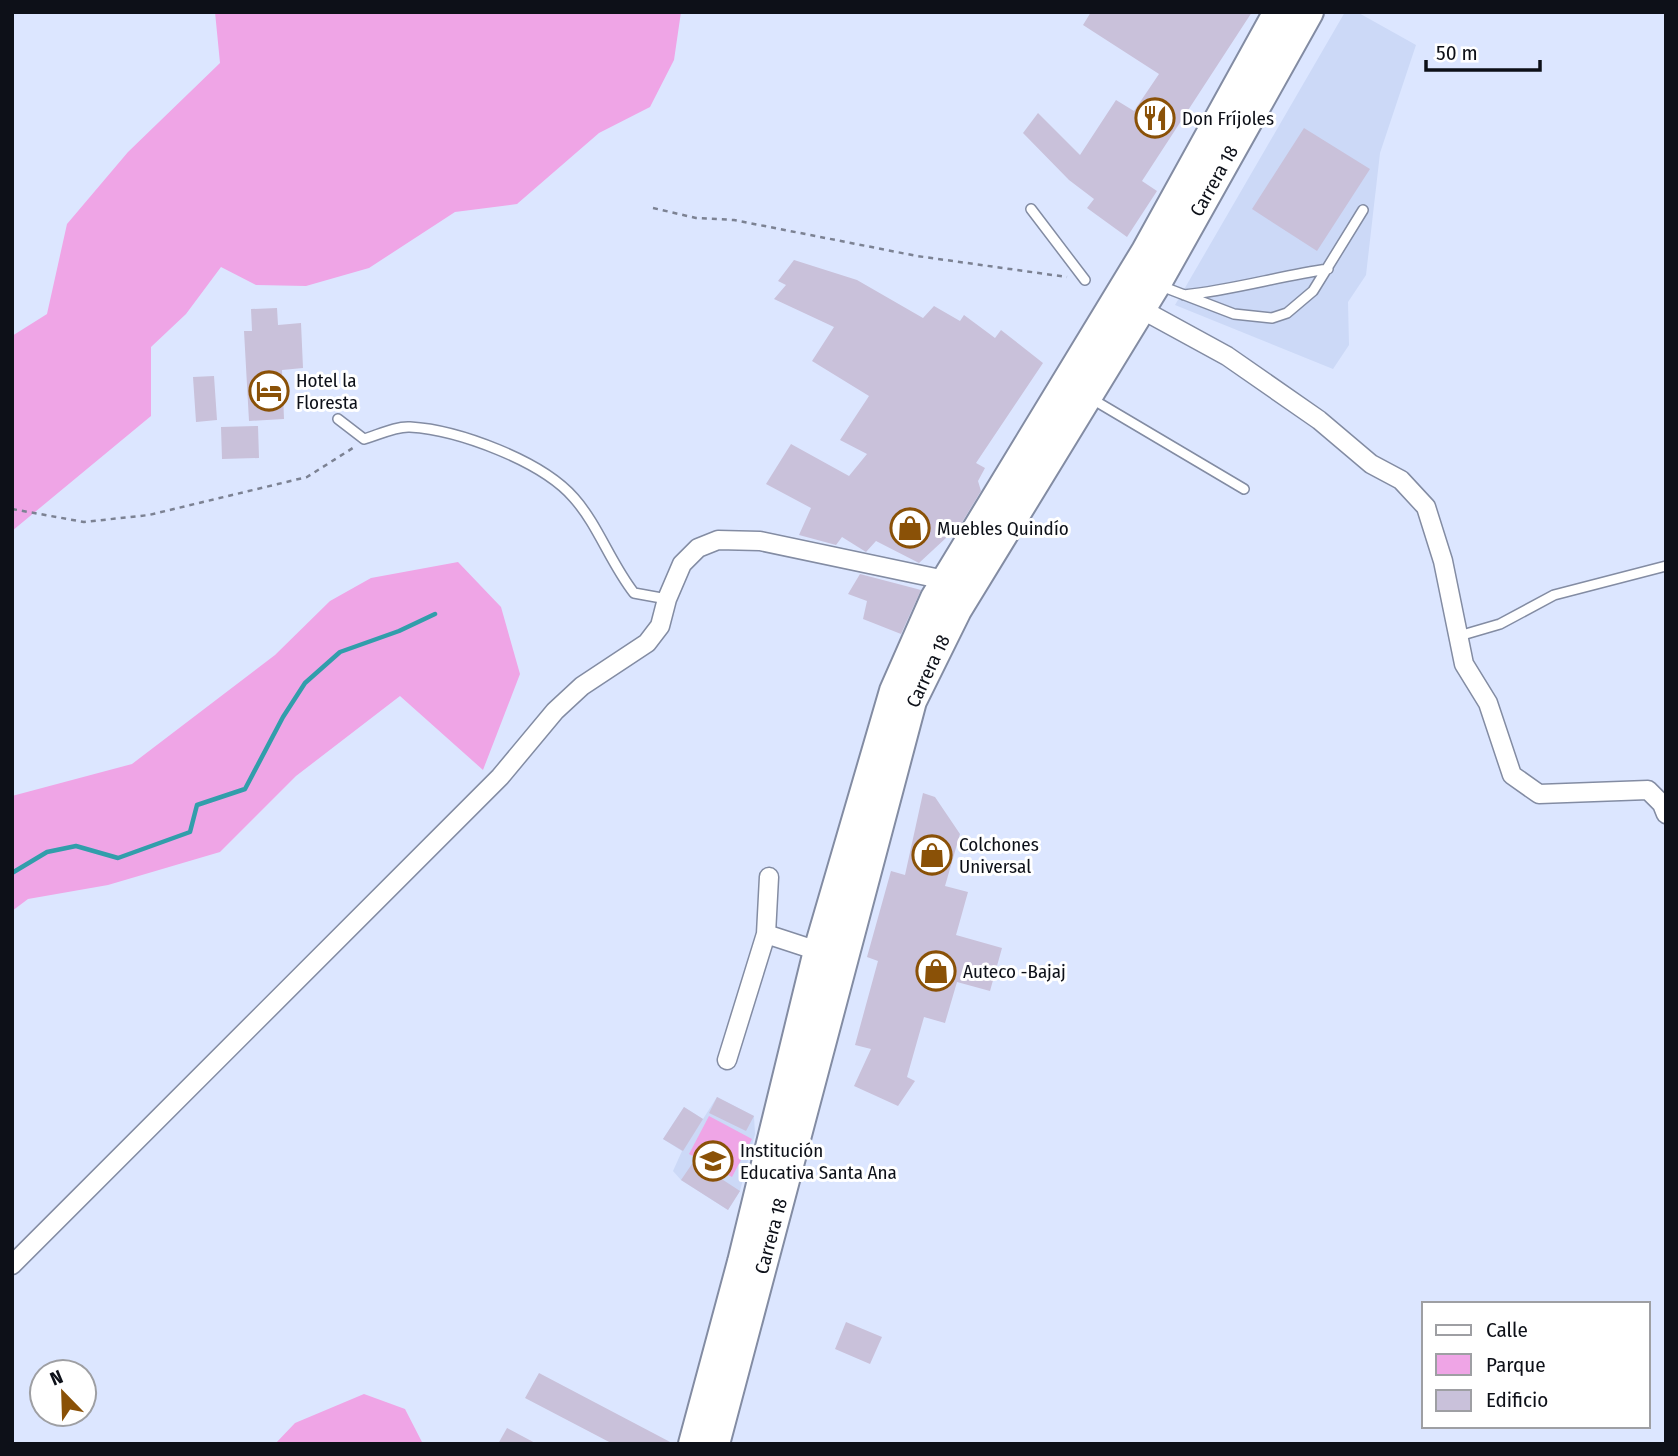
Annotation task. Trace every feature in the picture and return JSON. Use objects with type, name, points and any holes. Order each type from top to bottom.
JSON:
[{"type":"main road","name":"Carrera 18","points":[[693,1444],[742,1262],[818,951],[894,691],[945,580],[1146,251],[1278,12]]},
{"type":"main road","name":"Carrera 18","points":[[715,1444],[912,701],[957,610],[1157,283],[1309,12]]},
{"type":"street","points":[[1141,309],[1227,356],[1319,420],[1371,464],[1401,480],[1416,496],[1434,525],[1464,664],[1488,703],[1512,775],[1539,794],[1648,790],[1662,804],[1666,814]]},
{"type":"street","points":[[12,1265],[500,776],[555,711],[582,686],[647,643],[660,626],[667,599],[682,564],[698,548],[718,540],[738,538],[945,580]]},
{"type":"street","points":[[727,1060],[766,934],[769,877]]},
{"type":"street","points":[[766,934],[818,951]]},
{"type":"lane","points":[[1031,209],[1085,281]]},
{"type":"lane","points":[[1157,283],[1234,314],[1272,318],[1287,313],[1313,291],[1363,210]]},
{"type":"lane","points":[[1182,295],[1219,292],[1328,269]]},
{"type":"lane","points":[[1087,396],[1244,489]]},
{"type":"lane","points":[[338,419],[364,439],[407,427],[441,432],[519,457],[545,472],[575,498],[634,593],[667,599]]},
{"type":"lane","points":[[1459,636],[1500,624],[1554,595],[1666,566]]},
{"type":"path","points":[[653,208],[696,218],[734,220],[917,256],[1085,281]]},
{"type":"path","points":[[12,509],[84,522],[149,516],[307,477],[330,466],[364,439]]},
{"type":"shaded area","points":[[1345,12],[1357,12],[1416,45],[1380,153],[1366,275],[1348,302],[1349,345],[1333,369],[1175,305]]},
{"type":"shaded area","name":"Institución Educativa Santa Ana","points":[[717,1097],[754,1116],[755,1134],[740,1191],[728,1210],[681,1180],[673,1171],[682,1151],[663,1139],[684,1107],[703,1119]]},
{"type":"green space","points":[[215,12],[681,12],[674,60],[650,107],[599,133],[517,204],[455,212],[369,268],[306,286],[256,285],[221,267],[186,314],[151,347],[151,416],[12,531],[12,336],[47,314],[67,224],[128,152],[220,63]]},
{"type":"green space","points":[[458,562],[501,607],[520,674],[483,770],[400,696],[296,776],[220,852],[108,885],[28,899],[12,911],[12,796],[132,764],[275,655],[330,601],[371,578]]},
{"type":"green space","points":[[709,1116],[752,1139],[732,1177],[689,1154]]},
{"type":"green space","points":[[364,1394],[405,1409],[423,1444],[275,1444],[295,1423]]},
{"type":"building","points":[[1091,12],[1252,12],[1142,181],[1157,191],[1127,237],[1087,208],[1094,199],[1069,180],[1023,133],[1038,113],[1080,155],[1116,100],[1134,111],[1159,74],[1083,25]]},
{"type":"building","points":[[1304,128],[1370,169],[1317,251],[1252,209]]},
{"type":"building","points":[[794,260],[857,280],[923,318],[934,306],[960,321],[964,315],[995,338],[1001,330],[1043,363],[976,463],[985,468],[978,481],[981,491],[961,524],[919,563],[876,541],[866,552],[842,537],[836,545],[799,535],[811,508],[766,484],[791,444],[849,476],[867,454],[840,440],[869,396],[812,361],[834,327],[774,299],[786,285],[778,281]]},
{"type":"building","points":[[277,308],[278,325],[301,323],[303,368],[282,370],[284,419],[249,421],[244,331],[252,331],[251,309]]},
{"type":"building","points":[[214,376],[217,420],[196,422],[193,377]]},
{"type":"building","points":[[258,426],[259,458],[222,459],[221,427]]},
{"type":"building","points":[[860,574],[921,590],[901,634],[863,619],[867,601],[848,594]]},
{"type":"building","name":"Auteco -Bajaj","points":[[923,793],[935,797],[960,834],[945,886],[968,892],[956,935],[1002,948],[990,991],[957,982],[945,1023],[924,1017],[907,1077],[915,1081],[898,1106],[854,1086],[871,1049],[855,1045],[878,961],[867,957],[891,871],[905,875]]},
{"type":"building","points":[[717,1097],[754,1116],[746,1131],[709,1113]]},
{"type":"building","points":[[684,1107],[703,1119],[683,1151],[663,1139]]},
{"type":"building","points":[[694,1161],[740,1191],[728,1210],[681,1180]]},
{"type":"building","points":[[846,1322],[882,1337],[870,1364],[835,1349]]},
{"type":"building","points":[[539,1373],[674,1444],[613,1444],[525,1398]]},
{"type":"building","points":[[507,1428],[537,1444],[498,1444]]},
{"type":"waterway","points":[[12,873],[47,852],[76,846],[118,858],[190,832],[197,805],[245,789],[283,717],[305,683],[340,652],[399,631],[435,614]]},
{"type":"place","name":"Don Fríjoles","points":[[1155,118]]},
{"type":"place","name":"Hotel la Floresta","points":[[269,391]]},
{"type":"place","name":"Muebles Quindío","points":[[910,528]]},
{"type":"place","name":"Colchones Universal","points":[[932,855]]},
{"type":"place","name":"Auteco -Bajaj","points":[[936,971]]},
{"type":"place","name":"Institución Educativa Santa Ana","points":[[713,1161]]}]
